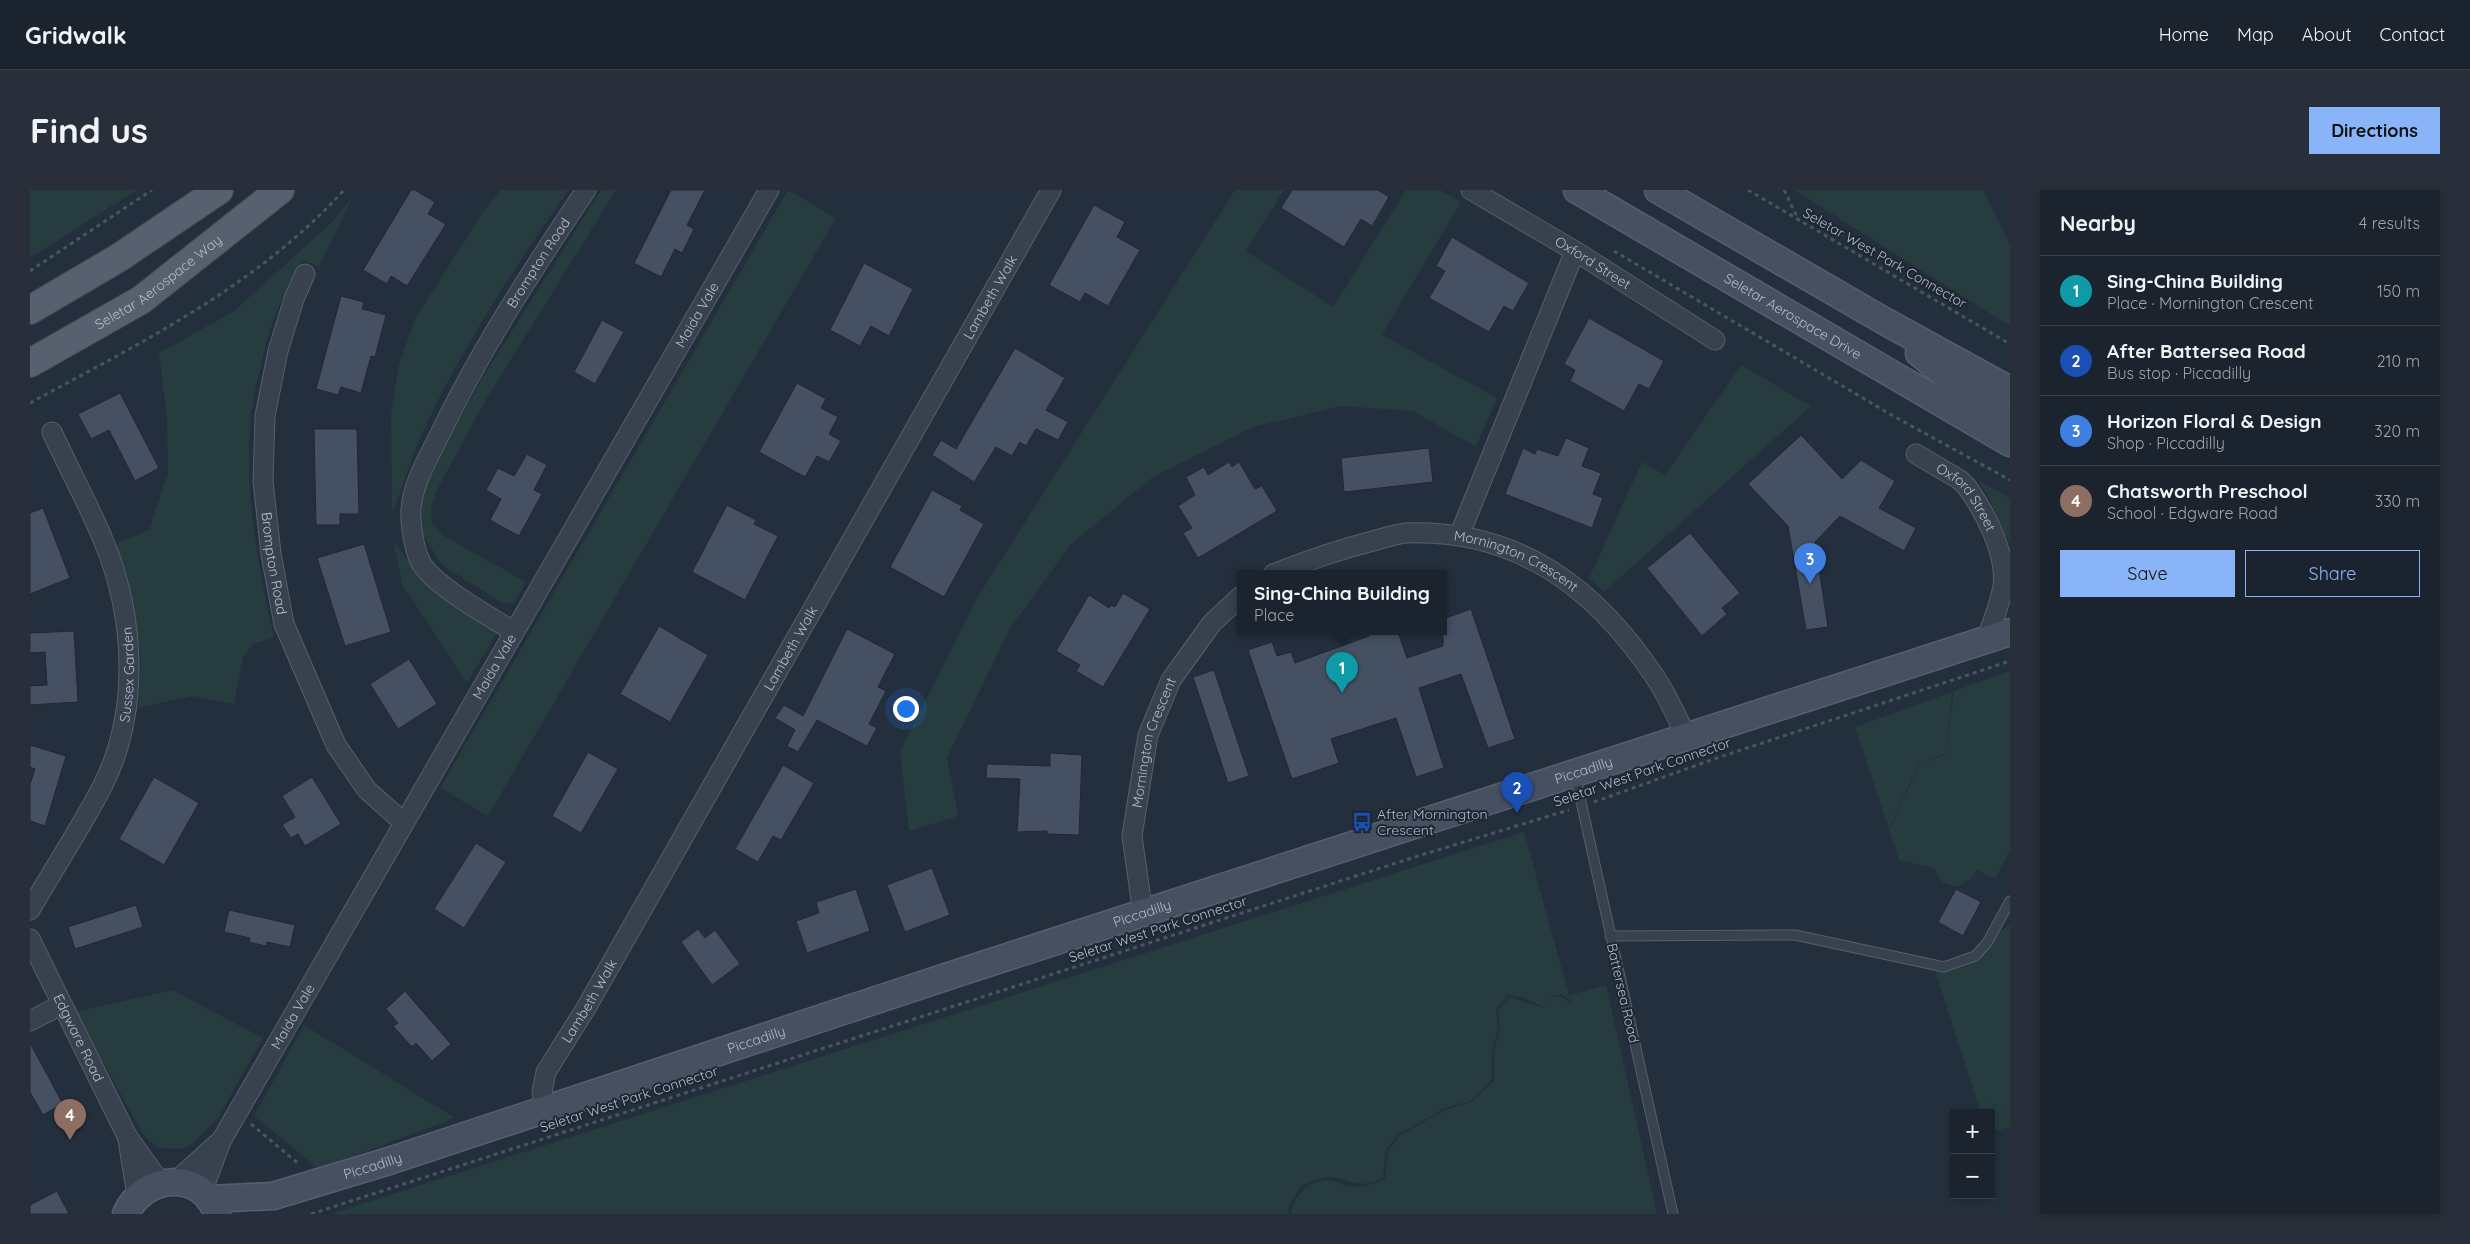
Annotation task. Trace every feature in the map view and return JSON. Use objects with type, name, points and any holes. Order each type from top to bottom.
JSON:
[{"type":"main road","points":[[30,310],[120,257],[219,190]]},
{"type":"main road","name":"Seletar Aerospace Way","points":[[30,363],[141,300],[280,190]]},
{"type":"street","name":"Brompton Road","points":[[513,631],[460,597],[426,571],[415,546],[411,510],[416,483],[468,376],[515,296],[586,190]]},
{"type":"street","name":"Lambeth Walk","points":[[546,1110],[542,1092],[546,1072],[586,1008],[1051,190]]},
{"type":"street","name":"Oxford Street","points":[[1471,190],[1575,251],[1715,340]]},
{"type":"street","name":"Seletar Aerospace Drive","points":[[1576,190],[2010,443]]},
{"type":"street","points":[[1658,190],[1886,322],[2010,390]]},
{"type":"street","name":"Maida Vale","points":[[209,1202],[221,1141],[762,192]]},
{"type":"street","points":[[1459,536],[1575,251]]},
{"type":"street","name":"Brompton Road","points":[[305,274],[294,299],[278,351],[265,416],[264,481],[271,554],[284,624],[336,745],[367,790],[403,822]]},
{"type":"street","points":[[1886,322],[1970,396],[2010,419]]},
{"type":"street","name":"Sussex Garden","points":[[30,910],[103,784],[126,714],[130,663],[122,602],[104,542],[52,432]]},
{"type":"street","name":"Oxford Street","points":[[1916,454],[1960,480],[1967,487],[1997,542],[2002,558],[2003,586],[1986,641]]},
{"type":"street","name":"Mornington Crescent","points":[[1283,570],[1325,553],[1404,533],[1459,536],[1504,546],[1551,568],[1611,620],[1656,678],[1687,738]]},
{"type":"street","name":"Mornington Crescent","points":[[1142,914],[1132,836],[1148,735],[1171,680],[1212,622],[1237,600]]},
{"type":"street","name":"Piccadilly","points":[[209,1202],[273,1196],[319,1182],[546,1110],[2010,632]]},
{"type":"street","name":"Edgware Road","points":[[30,939],[127,1136],[168,1182]]},
{"type":"street","points":[[30,1021],[61,1005]]},
{"type":"street","name":"Edgware Road","points":[[127,1136],[131,1205]]},
{"type":"street","name":"Maida Vale","points":[[168,1182],[221,1141]]},
{"type":"street","points":[[131,1205],[148,1187],[168,1182],[184,1183],[209,1202]]},
{"type":"street","name":"Piccadilly","points":[[254,1214],[273,1196]]},
{"type":"lane","name":"Battersea Road","points":[[1574,773],[1672,1214]]},
{"type":"lane","points":[[1610,936],[1795,935],[1944,967],[1975,956],[1987,943],[2010,901]]},
{"type":"path","points":[[30,271],[152,190]]},
{"type":"path","points":[[30,403],[166,329],[237,285],[278,254],[319,218],[344,190]]},
{"type":"path","points":[[1784,190],[1799,221]]},
{"type":"path","name":"Seletar West Park Connector","points":[[1750,191],[2010,344]]},
{"type":"path","points":[[1609,248],[1895,417],[2010,480]]},
{"type":"path","name":"Seletar West Park Connector","points":[[311,1214],[315,1211],[1418,856],[1582,806],[1717,758],[2010,661]]},
{"type":"path","points":[[237,1113],[319,1182]]},
{"type":"green space","points":[[30,190],[137,190],[30,258]]},
{"type":"green space","points":[[500,190],[568,190],[490,308],[438,400],[419,442],[392,514],[391,413],[399,364],[415,319],[481,215]]},
{"type":"green space","points":[[601,190],[616,190],[484,403],[436,492],[431,508],[432,525],[444,536],[526,582],[514,604],[500,602],[442,565],[422,533],[422,489],[436,460],[486,372]]},
{"type":"green space","points":[[788,190],[836,218],[488,816],[440,788]]},
{"type":"green space","points":[[1235,190],[1284,190],[1246,251],[1333,307],[1406,190],[1440,190],[1461,202],[1382,335],[1497,398],[1476,447],[1413,411],[1342,406],[1253,427],[1153,477],[1072,543],[1011,627],[947,757],[958,816],[909,831],[900,751],[977,598]]},
{"type":"green space","points":[[1794,190],[1983,190],[2010,245],[2010,326]]},
{"type":"green space","points":[[352,198],[319,267],[302,260],[286,291],[269,333],[253,400],[249,447],[251,502],[258,557],[274,638],[254,643],[243,657],[234,704],[192,696],[138,708],[141,656],[131,591],[115,544],[149,530],[168,472],[167,418],[159,353],[233,312],[331,223]]},
{"type":"green space","points":[[1741,365],[1811,406],[1604,592],[1589,578],[1642,462],[1665,475]]},
{"type":"green space","points":[[1977,479],[2010,498],[2010,545],[1989,498]]},
{"type":"green space","points":[[394,542],[420,576],[498,631],[467,683],[402,584]]},
{"type":"green space","points":[[2010,671],[2010,851],[1995,879],[1977,870],[1971,879],[1957,887],[1942,882],[1934,868],[1899,860],[1889,831],[1919,765],[1946,754],[1954,691]]},
{"type":"green space","points":[[1952,692],[1946,753],[1918,765],[1889,829],[1855,727]]},
{"type":"green space","points":[[1524,832],[1571,1002],[1562,994],[1550,996],[1543,1007],[1524,998],[1509,995],[1496,1008],[1498,1028],[1492,1052],[1492,1080],[1470,1101],[1445,1108],[1398,1135],[1386,1150],[1383,1178],[1361,1184],[1326,1177],[1302,1185],[1289,1205],[1288,1214],[330,1214]]},
{"type":"green space","points":[[2010,925],[2010,1127],[1995,1131],[1995,1109],[1980,1109],[1935,971],[1959,968],[1973,961],[1986,950],[2003,929]]},
{"type":"green space","points":[[1606,985],[1657,1214],[1291,1214],[1299,1195],[1314,1183],[1331,1180],[1355,1187],[1385,1179],[1388,1151],[1399,1136],[1445,1110],[1471,1102],[1494,1081],[1494,1053],[1500,1028],[1498,1009],[1510,997],[1543,1008],[1550,997],[1561,996],[1572,1004],[1570,995]]},
{"type":"green space","points":[[172,990],[263,1038],[219,1116],[192,1145],[180,1149],[157,1148],[143,1134],[75,1012]]},
{"type":"green space","points":[[304,1025],[455,1118],[319,1169],[254,1116]]},
{"type":"building","points":[[411,190],[415,190],[435,202],[428,214],[446,224],[407,286],[391,276],[387,284],[363,270]]},
{"type":"building","points":[[671,190],[705,190],[687,225],[694,229],[682,253],[675,249],[661,277],[634,263]]},
{"type":"building","points":[[1292,190],[1378,190],[1389,197],[1372,226],[1361,219],[1344,247],[1281,208]]},
{"type":"building","points":[[1094,205],[1125,222],[1117,237],[1140,250],[1108,306],[1085,293],[1080,302],[1049,285]]},
{"type":"building","points":[[1452,237],[1529,283],[1513,311],[1504,306],[1489,332],[1429,298],[1445,271],[1436,266]]},
{"type":"building","points":[[864,263],[913,289],[889,336],[871,326],[860,346],[830,330]]},
{"type":"building","points":[[341,296],[364,302],[362,309],[386,315],[375,357],[371,356],[361,393],[341,387],[338,395],[316,389]]},
{"type":"building","points":[[1589,318],[1664,361],[1649,389],[1639,384],[1624,411],[1570,381],[1575,370],[1564,364]]},
{"type":"building","points":[[602,320],[624,332],[595,384],[574,372]]},
{"type":"building","points":[[1015,348],[1065,378],[1046,410],[1068,422],[1058,440],[1036,429],[1026,446],[1020,442],[1012,456],[996,447],[974,482],[932,455],[941,440],[956,449]]},
{"type":"building","points":[[797,383],[826,399],[821,408],[838,417],[829,434],[841,441],[829,462],[817,456],[805,477],[759,452]]},
{"type":"building","points":[[120,393],[159,468],[135,481],[109,430],[91,439],[78,414]]},
{"type":"building","points":[[314,429],[357,429],[359,514],[340,514],[340,525],[316,525]]},
{"type":"building","points":[[1801,435],[1842,479],[1861,460],[1895,481],[1879,508],[1916,528],[1904,551],[1840,516],[1815,542],[1828,627],[1806,630],[1788,526],[1748,484]]},
{"type":"building","points":[[1566,438],[1589,448],[1582,466],[1601,473],[1593,494],[1603,498],[1592,528],[1505,494],[1523,448],[1535,454],[1537,449],[1558,456]]},
{"type":"building","points":[[1429,448],[1433,482],[1344,492],[1341,458]]},
{"type":"building","points":[[527,454],[547,465],[534,490],[542,494],[519,536],[490,520],[501,499],[486,490],[498,468],[514,476]]},
{"type":"building","points":[[1229,462],[1232,467],[1239,462],[1255,489],[1262,486],[1277,511],[1198,558],[1183,533],[1192,528],[1178,506],[1195,495],[1186,477],[1204,467],[1208,475]]},
{"type":"building","points":[[932,490],[962,506],[960,510],[984,524],[944,597],[890,567]]},
{"type":"building","points":[[727,505],[756,520],[754,524],[778,536],[745,600],[692,572]]},
{"type":"building","points":[[43,508],[70,578],[30,594],[30,513]]},
{"type":"building","points":[[1690,533],[1740,593],[1722,608],[1727,614],[1702,636],[1647,568]]},
{"type":"building","points":[[364,544],[391,632],[345,646],[317,558]]},
{"type":"building","points":[[1123,593],[1150,609],[1103,687],[1076,671],[1080,665],[1056,651],[1089,595],[1109,608],[1111,605],[1115,607]]},
{"type":"building","points":[[1471,609],[1515,739],[1488,748],[1461,674],[1419,688],[1444,768],[1416,777],[1396,718],[1331,739],[1339,763],[1292,779],[1248,650],[1272,642],[1277,656],[1291,652],[1295,663],[1369,635],[1399,635],[1407,658],[1443,646],[1443,635],[1447,635],[1447,618]]},
{"type":"building","points":[[659,626],[708,655],[670,722],[620,694]]},
{"type":"building","points":[[847,629],[895,654],[878,687],[886,691],[869,724],[877,728],[867,746],[817,720],[798,752],[787,746],[795,730],[775,718],[784,705],[803,716]]},
{"type":"building","points":[[74,631],[78,702],[30,705],[30,686],[47,685],[45,652],[30,653],[30,633]]},
{"type":"building","points":[[409,659],[437,704],[398,729],[370,684]]},
{"type":"building","points":[[1214,670],[1249,776],[1228,783],[1193,677]]},
{"type":"building","points":[[30,745],[66,756],[45,826],[30,821],[30,784],[35,769],[30,767]]},
{"type":"building","points":[[588,752],[618,769],[581,833],[552,816]]},
{"type":"building","points":[[1050,753],[1082,755],[1079,835],[1047,834],[1047,831],[1017,832],[1020,779],[986,778],[987,764],[1050,766]]},
{"type":"building","points":[[783,765],[814,783],[781,840],[773,836],[758,862],[735,849]]},
{"type":"building","points":[[154,777],[199,803],[164,865],[119,839]]},
{"type":"building","points":[[312,777],[341,824],[305,846],[298,834],[291,838],[282,825],[295,817],[282,796]]},
{"type":"building","points":[[476,843],[506,862],[464,928],[434,909]]},
{"type":"building","points":[[932,868],[950,915],[905,932],[887,885]]},
{"type":"building","points":[[856,889],[870,931],[807,953],[796,921],[819,913],[816,902]]},
{"type":"building","points":[[1956,889],[1981,902],[1963,936],[1938,922]]},
{"type":"building","points":[[136,905],[143,927],[75,949],[68,927]]},
{"type":"building","points":[[229,910],[295,925],[290,947],[267,942],[266,946],[249,942],[250,938],[224,932]]},
{"type":"building","points":[[698,929],[705,938],[715,930],[740,964],[712,985],[681,942]]},
{"type":"building","points":[[405,991],[451,1044],[432,1061],[416,1043],[412,1047],[393,1026],[398,1023],[386,1009]]},
{"type":"building","points":[[30,1043],[63,1104],[43,1115],[30,1092]]},
{"type":"building","points":[[57,1191],[69,1214],[30,1214],[30,1205]]},
{"type":"place","name":"Horizon Floral & Design","points":[[1810,584]]},
{"type":"place","name":"Sing-China Building","points":[[1342,693]]},
{"type":"place","name":"After Battersea Road","points":[[1517,813]]},
{"type":"place","name":"After Mornington Crescent","points":[[1362,822]]},
{"type":"place","name":"Chatsworth Preschool","points":[[70,1140]]}]
